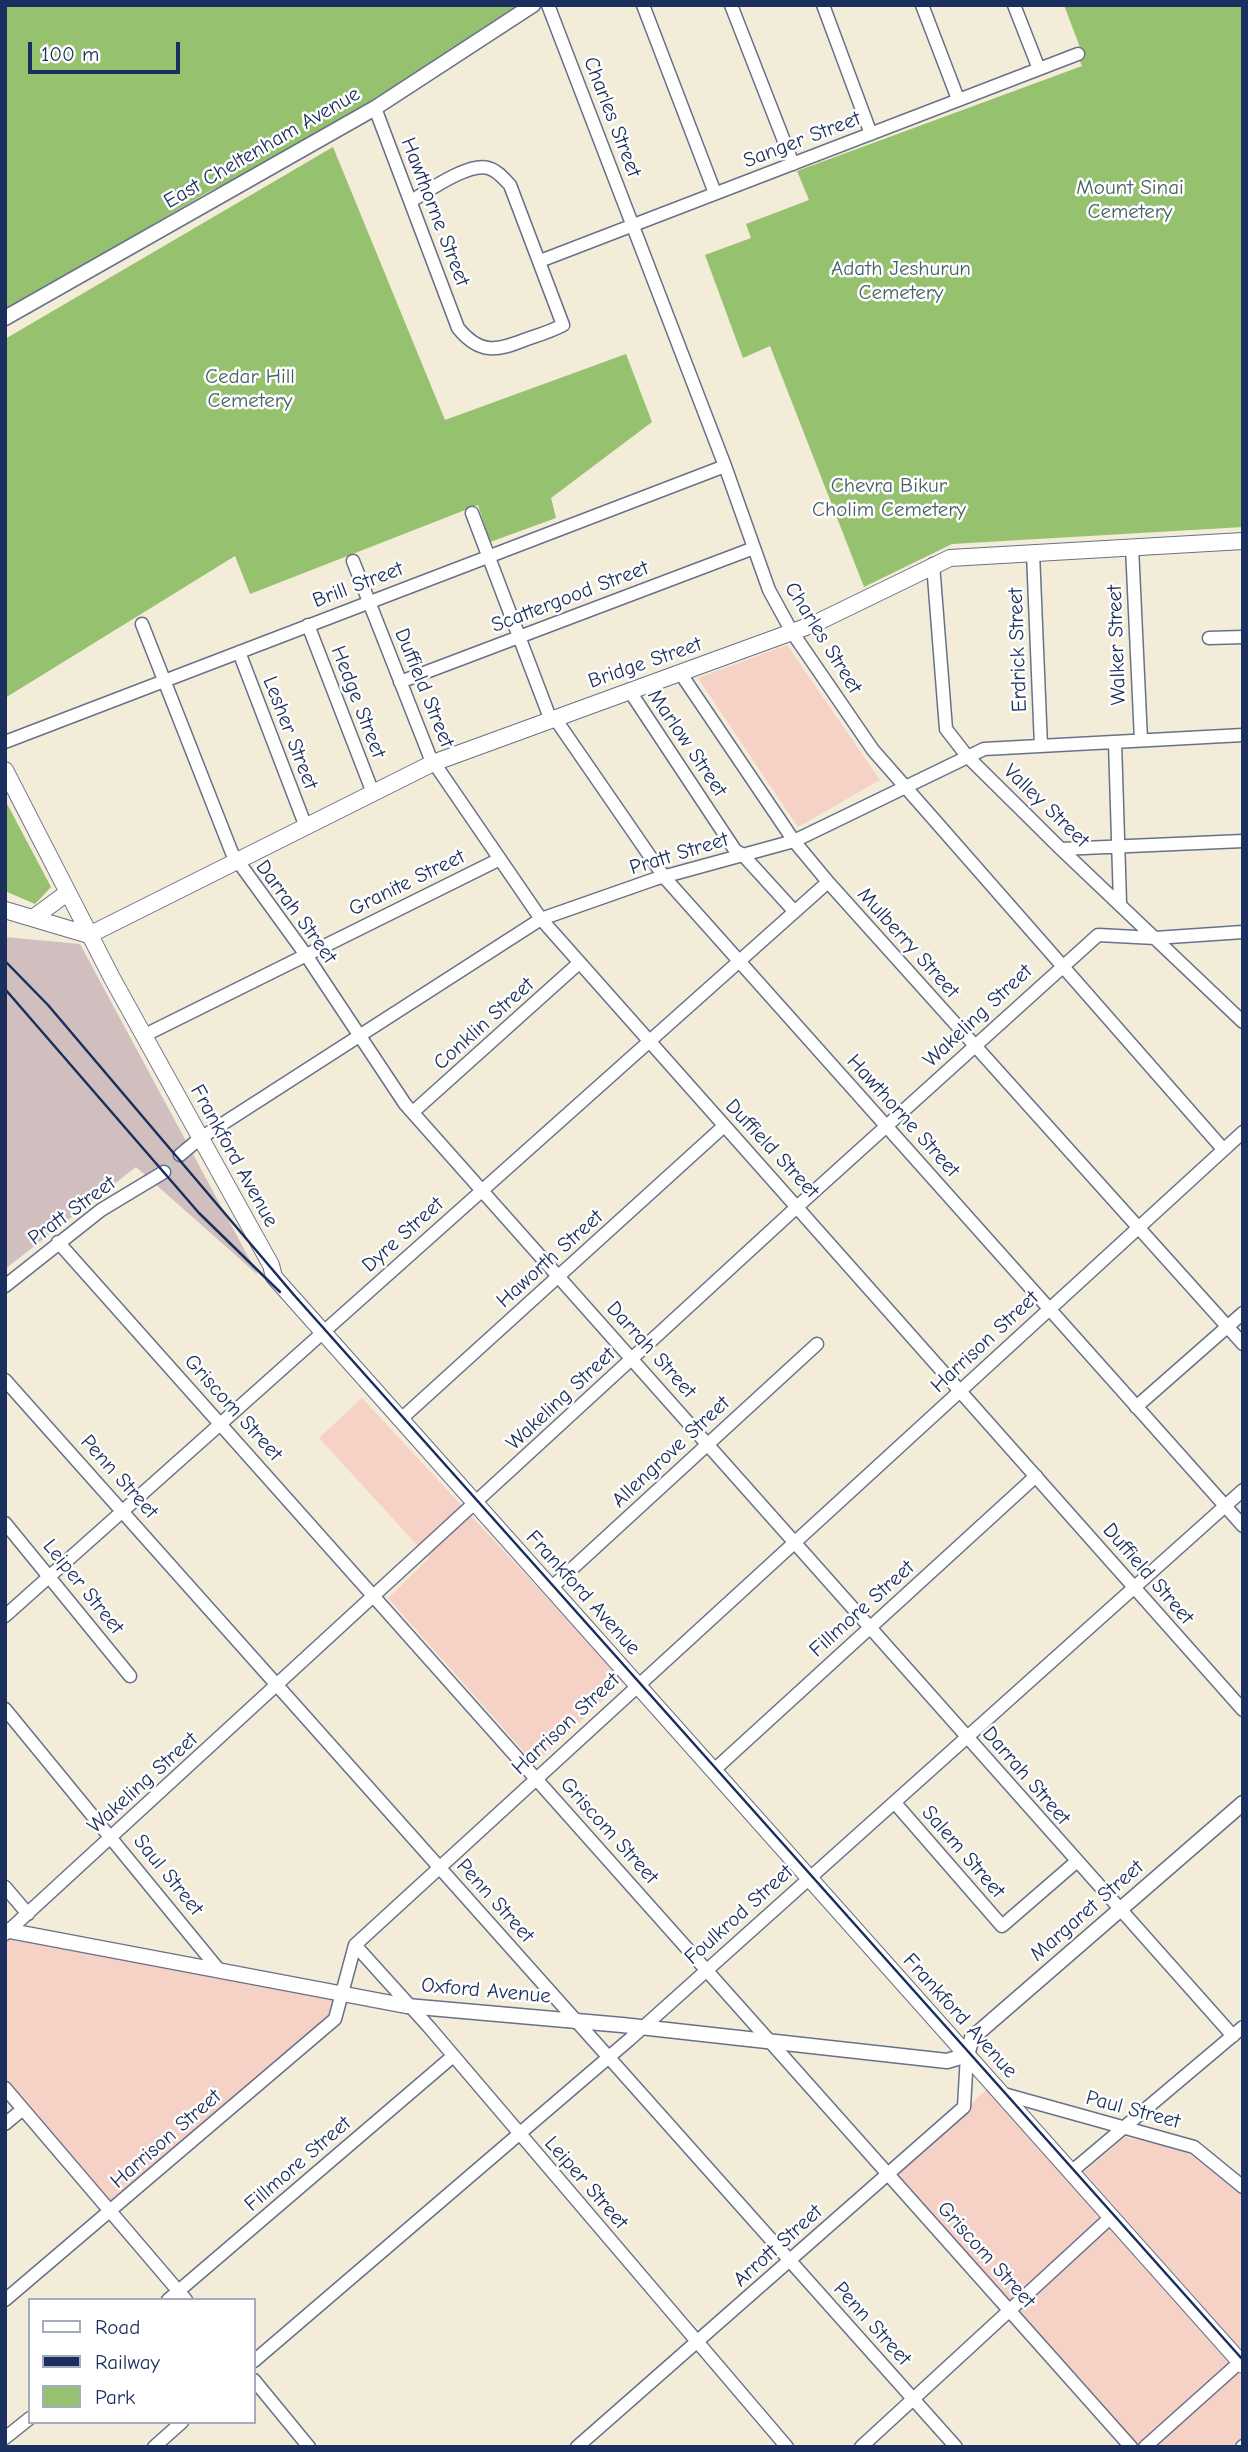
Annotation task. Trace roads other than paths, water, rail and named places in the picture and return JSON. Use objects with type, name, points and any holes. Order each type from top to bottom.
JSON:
[{"type":"main road","name":"Bridge Street","points":[[89,935],[433,763],[792,632],[868,599],[933,564],[950,558],[1243,541]]},
{"type":"main road","name":"Frankford Avenue","points":[[5,770],[143,1036],[271,1265],[274,1278],[1242,2362]]},
{"type":"main road","points":[[33,918],[67,893]]},
{"type":"main road","points":[[5,910],[89,935]]},
{"type":"street","name":"East Cheltenham Avenue","points":[[5,318],[375,108],[533,5]]},
{"type":"street","name":"Charles Street","points":[[548,5],[725,466],[769,590],[792,632],[873,750],[903,786],[1223,1149]]},
{"type":"street","points":[[643,5],[715,193]]},
{"type":"street","points":[[732,5],[793,164]]},
{"type":"street","points":[[822,5],[871,134]]},
{"type":"street","points":[[922,5],[958,99]]},
{"type":"street","points":[[1014,5],[1039,69]]},
{"type":"street","name":"Sanger Street","points":[[540,261],[1078,54]]},
{"type":"street","name":"Hawthorne Street","points":[[375,108],[460,330],[475,346],[500,350],[563,325],[540,261]]},
{"type":"street","points":[[411,201],[471,168],[494,171],[512,190],[540,261]]},
{"type":"street","name":"Brill Street","points":[[5,742],[725,466]]},
{"type":"street","name":"Hawthorne Street","points":[[472,513],[552,718],[665,878],[1243,1526]]},
{"type":"street","name":"Walker Street","points":[[1132,547],[1140,740]]},
{"type":"street","name":"Scattergood Street","points":[[400,682],[754,548]]},
{"type":"street","name":"Erdrick Street","points":[[1033,554],[1041,746]]},
{"type":"street","name":"Duffield Street","points":[[353,561],[433,763],[541,919],[1243,1710]]},
{"type":"street","name":"Valley Street","points":[[933,564],[946,729],[967,756],[1061,849],[1243,1021]]},
{"type":"street","name":"Darrah Street","points":[[142,624],[236,861],[306,955],[413,1112],[1076,1861],[1238,2031]]},
{"type":"street","name":"Hedge Street","points":[[308,625],[373,793]]},
{"type":"street","points":[[1209,638],[1243,637]]},
{"type":"street","name":"Lesher Street","points":[[239,652],[306,827]]},
{"type":"street","name":"Mulberry Street","points":[[681,674],[794,841],[828,882],[1243,1344]]},
{"type":"street","name":"Marlow Street","points":[[629,690],[735,850],[743,855],[794,911]]},
{"type":"street","name":"Pratt Street","points":[[180,1155],[199,1139],[541,919],[665,878],[794,841],[984,749],[1243,735]]},
{"type":"street","points":[[1115,742],[1120,903]]},
{"type":"street","points":[[1061,849],[1243,841]]},
{"type":"street","name":"Granite Street","points":[[143,1036],[500,859]]},
{"type":"street","name":"Dyre Street","points":[[5,1616],[828,882]]},
{"type":"street","name":"Wakeling Street","points":[[6,1932],[375,1597],[798,1206],[1098,935],[1155,938],[1243,932]]},
{"type":"street","name":"Conklin Street","points":[[413,1112],[579,963]]},
{"type":"street","name":"Haworth Street","points":[[401,1419],[724,1126]]},
{"type":"street","name":"Harrison Street","points":[[5,2300],[335,2019],[355,1945],[1243,1132]]},
{"type":"street","name":"Pratt Street","points":[[5,1286],[101,1210],[164,1172]]},
{"type":"street","name":"Griscom Street","points":[[58,1242],[1131,2447]]},
{"type":"street","points":[[1136,1407],[1243,1313]]},
{"type":"street","name":"Allengrove Street","points":[[551,1588],[817,1344]]},
{"type":"street","name":"Penn Street","points":[[5,1380],[956,2447]]},
{"type":"street","name":"Fillmore Street","points":[[713,1771],[1036,1476]]},
{"type":"street","name":"Foulkrod Street","points":[[256,2359],[642,2028],[895,1803],[965,1736],[1243,1490]]},
{"type":"street","name":"Leiper Street","points":[[5,1523],[130,1676]]},
{"type":"street","name":"Saul Street","points":[[5,1709],[219,1969]]},
{"type":"street","name":"Salem Street","points":[[895,1803],[1002,1926],[1076,1861]]},
{"type":"street","name":"Margaret Street","points":[[967,2055],[972,2038],[1243,1803]]},
{"type":"street","points":[[5,1887],[28,1914]]},
{"type":"street","name":"Oxford Avenue","points":[[6,1932],[219,1969],[407,2006],[576,2020],[934,2060],[947,2061],[967,2055]]},
{"type":"street","name":"Leiper Street","points":[[355,1945],[407,2006],[429,2027],[787,2447]]},
{"type":"street","points":[[1071,2172],[1238,2031]]},
{"type":"street","name":"Arrott Street","points":[[577,2447],[964,2107],[967,2055]]},
{"type":"street","name":"Fillmore Street","points":[[178,2297],[452,2057]]},
{"type":"street","points":[[5,2088],[178,2297]]},
{"type":"street","name":"Paul Street","points":[[1000,2093],[1194,2147],[1243,2187]]},
{"type":"street","points":[[5,2124],[23,2109]]},
{"type":"street","points":[[861,2447],[1111,2217]]},
{"type":"street","points":[[1145,2447],[1242,2362]]},
{"type":"street","points":[[256,2382],[309,2447]]},
{"type":"street","points":[[8,2440],[28,2420]]},
{"type":"street","points":[[154,2447],[180,2424]]},
{"type":"tunnel","points":[[164,1172],[180,1155]]},
{"type":"railway","points":[[5,961],[48,1005],[294,1295],[1243,2360]]},
{"type":"railway","points":[[5,989],[199,1213],[280,1292]]},
{"type":"park label","name":"Mount Sinai Cemetery","points":[[1130,200]]},
{"type":"park label","name":"Adath Jeshurun Cemetery","points":[[901,281]]},
{"type":"park label","name":"Cedar Hill Cemetery","points":[[250,389]]},
{"type":"park label","name":"Chevra Bikur Cholim Cemetery","points":[[889,498]]}]
